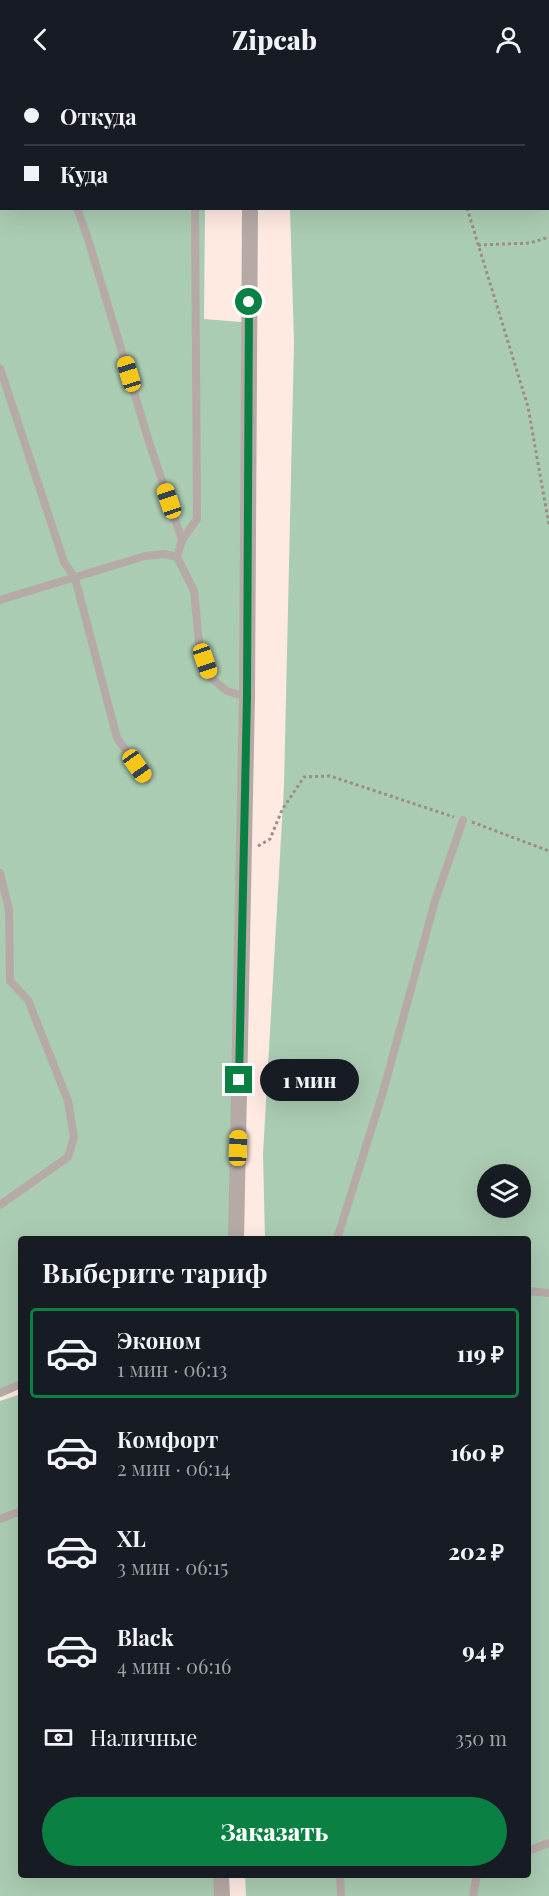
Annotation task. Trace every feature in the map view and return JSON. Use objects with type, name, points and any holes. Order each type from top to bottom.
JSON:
[{"type":"street","points":[[236,1236],[245,854],[250,210]]},
{"type":"street","points":[[221,1878],[222,1896]]},
{"type":"lane","points":[[78,210],[149,442],[182,540]]},
{"type":"lane","points":[[195,210],[197,519],[182,540],[177,556],[194,591],[199,643],[212,678],[227,691],[247,697]]},
{"type":"lane","points":[[0,368],[64,562],[75,578],[117,738],[147,780]]},
{"type":"lane","points":[[0,600],[146,556],[165,554],[177,556]]},
{"type":"lane","points":[[338,1236],[382,1092],[435,901],[463,820]]},
{"type":"lane","points":[[0,873],[9,910],[10,981],[28,1000],[68,1101],[74,1137],[68,1157],[0,1205]]},
{"type":"lane","points":[[531,1291],[549,1293]]},
{"type":"lane","points":[[0,1393],[18,1385]]},
{"type":"lane","points":[[0,1519],[18,1512]]},
{"type":"lane","points":[[531,1850],[549,1843]]},
{"type":"lane","points":[[340,1878],[341,1896]]},
{"type":"lane","points":[[473,1896],[476,1878]]},
{"type":"path","points":[[468,210],[528,407],[549,525]]},
{"type":"path","points":[[478,245],[530,243],[549,237]]},
{"type":"path","points":[[245,854],[270,839],[282,810],[304,777],[330,776],[491,828],[549,851]]},
{"type":"green space","points":[[0,210],[205,210],[204,319],[253,323],[235,1236],[18,1236],[18,1386],[0,1392]]},
{"type":"green space","points":[[290,210],[549,210],[549,1896],[246,1896],[245,1878],[531,1878],[531,1236],[265,1236],[263,1154],[284,785],[294,343]]},
{"type":"green space","points":[[18,1395],[18,1878],[219,1878],[218,1896],[0,1896],[0,1401]]},
{"type":"route","points":[[239,1080],[245,854],[249,302]]}]
